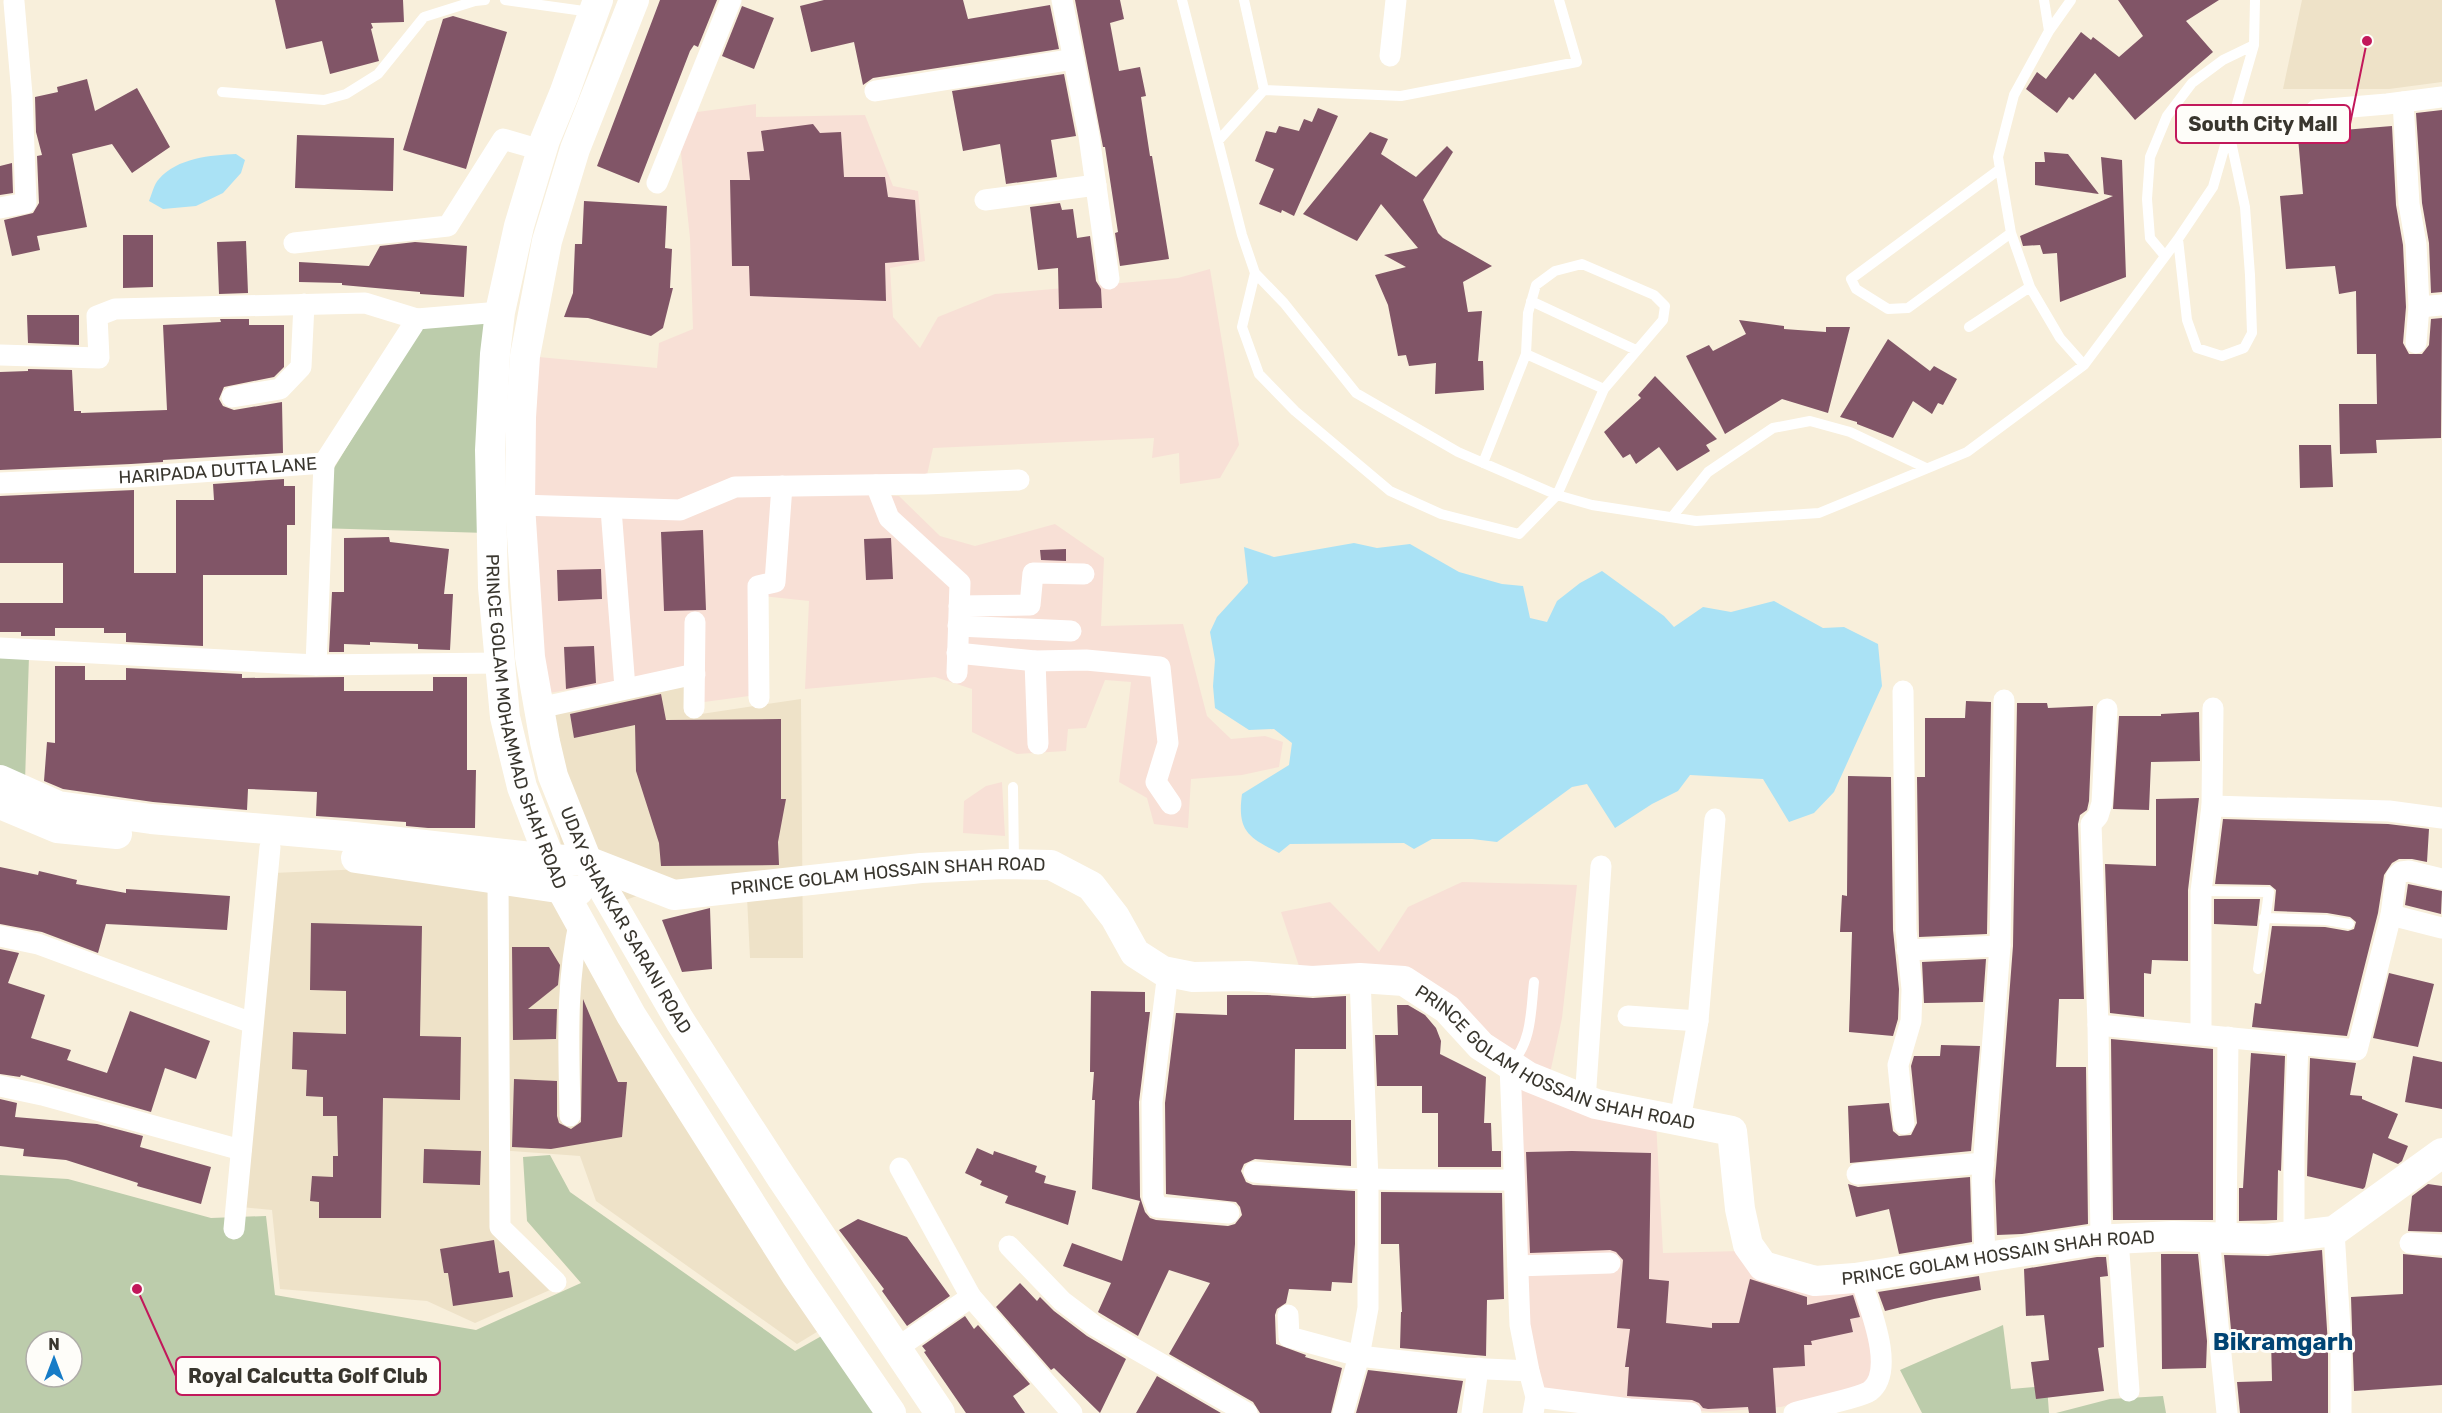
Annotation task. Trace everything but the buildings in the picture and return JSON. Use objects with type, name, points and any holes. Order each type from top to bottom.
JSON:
[{"type":"street","name":"UDAY SHANKAR SARANI ROAD","points":[[634,0],[575,149],[547,241],[525,356],[521,417],[520,505],[530,657],[545,742],[554,776],[588,861],[680,1021],[940,1413]]},
{"type":"street","points":[[657,183],[731,0]]},
{"type":"street","points":[[1062,0],[1096,185],[1108,279]]},
{"type":"street","points":[[1389,56],[1396,0]]},
{"type":"street","points":[[0,208],[26,203],[22,95],[13,2]]},
{"type":"street","name":"PRINCE GOLAM MOHAMMAD SHAH ROAD","points":[[0,804],[57,828],[270,847],[391,862],[561,888],[522,787],[505,717],[493,587],[490,450],[495,354],[500,312],[519,226],[541,150],[594,4]]},
{"type":"street","points":[[875,91],[1074,59]]},
{"type":"street","points":[[2316,110],[2442,97]]},
{"type":"street","points":[[2403,102],[2409,204],[2416,244],[2419,307],[2416,343]]},
{"type":"street","points":[[294,243],[448,226],[503,138],[541,150]]},
{"type":"street","points":[[986,200],[1096,185]]},
{"type":"street","points":[[0,355],[99,358],[97,316],[115,309],[365,303],[417,319],[500,312]]},
{"type":"street","points":[[232,397],[280,389],[301,367],[304,304]]},
{"type":"street","points":[[2419,307],[2442,305]]},
{"type":"street","name":"HARIPADA DUTTA LANE","points":[[0,483],[132,477],[324,463],[417,319]]},
{"type":"street","points":[[316,665],[324,463]]},
{"type":"street","points":[[520,505],[680,510],[735,487],[1019,480]]},
{"type":"street","points":[[876,485],[889,518],[960,583],[957,663],[1086,660],[1160,667],[1168,743],[1156,782],[1171,804]]},
{"type":"street","points":[[759,698],[758,586],[775,582],[782,486]]},
{"type":"street","points":[[611,509],[625,688]]},
{"type":"street","points":[[958,616],[1030,605],[1033,573],[1084,574]]},
{"type":"street","points":[[958,616],[1071,631]]},
{"type":"street","points":[[694,622],[694,708]]},
{"type":"street","points":[[0,648],[316,665],[499,663]]},
{"type":"street","points":[[1035,661],[1038,744]]},
{"type":"street","points":[[540,710],[548,706],[694,674]]},
{"type":"street","points":[[1903,691],[1907,950],[1912,989],[1911,1021],[1898,1065],[1904,1124]]},
{"type":"street","points":[[1986,1257],[1982,1197],[2000,946],[2004,700]]},
{"type":"street","points":[[2201,1034],[2201,891],[2212,806],[2213,708]]},
{"type":"street","points":[[2107,709],[2102,803],[2098,816],[2091,824],[2109,1239],[2129,1391]]},
{"type":"street","name":"PRINCE GOLAM HOSSAIN SHAH ROAD","points":[[0,780],[58,806],[151,819],[588,861],[674,895],[921,868],[1014,864],[1051,865],[1090,886],[1115,917],[1135,954],[1163,971],[1193,977],[1248,976],[1311,981],[1360,978],[1404,981],[1447,1009],[1481,1046],[1529,1077],[1585,1101],[1732,1131],[1740,1209],[1748,1245],[1763,1266],[1815,1281],[1860,1277],[2109,1239],[2173,1236],[2266,1239],[2334,1231]]},
{"type":"street","points":[[2212,806],[2389,811],[2442,818]]},
{"type":"street","points":[[1680,1120],[1698,1021],[1715,819]]},
{"type":"street","points":[[234,1229],[270,847]]},
{"type":"street","points":[[1585,1101],[1600,866]]},
{"type":"street","points":[[2098,1026],[2357,1050],[2391,915],[2396,877],[2401,872],[2409,871],[2442,879]]},
{"type":"street","points":[[498,880],[500,1227],[556,1282]]},
{"type":"street","points":[[561,888],[607,895],[674,895]]},
{"type":"street","points":[[561,888],[650,1045],[796,1275],[891,1413]]},
{"type":"street","points":[[2391,915],[2442,928]]},
{"type":"street","points":[[570,1116],[569,991],[572,958],[580,918]]},
{"type":"street","points":[[0,936],[38,944],[252,1023]]},
{"type":"street","points":[[1907,950],[2000,946]]},
{"type":"street","points":[[1168,972],[1152,1102],[1153,1197],[1157,1207],[1229,1213]]},
{"type":"street","points":[[1343,1413],[1359,1356],[1368,1308],[1368,1180],[1360,978]]},
{"type":"street","points":[[1628,1016],[1698,1021]]},
{"type":"street","points":[[2228,1037],[2218,1237],[2228,1413]]},
{"type":"street","points":[[2294,1235],[2294,1145],[2298,1044]]},
{"type":"street","points":[[1510,1065],[1520,1325],[1534,1405],[1690,1413]]},
{"type":"street","points":[[0,1086],[42,1095],[241,1150]]},
{"type":"street","points":[[2341,1413],[2341,1345],[2334,1231],[2439,1158]]},
{"type":"street","points":[[1857,1174],[1984,1163]]},
{"type":"street","points":[[900,1168],[971,1298],[1072,1413]]},
{"type":"street","points":[[1254,1172],[1310,1178],[1368,1180],[1514,1180]]},
{"type":"street","points":[[2410,1243],[2442,1245]]},
{"type":"street","points":[[1009,1246],[1062,1301],[1095,1326],[1247,1413]]},
{"type":"street","points":[[1518,1266],[1610,1263]]},
{"type":"street","points":[[1794,1413],[1869,1392],[1881,1375],[1881,1353],[1860,1277]]},
{"type":"street","points":[[897,1348],[971,1298]]},
{"type":"street","points":[[1288,1315],[1289,1336],[1359,1356],[1529,1371]]},
{"type":"street","points":[[1472,1413],[1478,1368]]},
{"type":"lane","points":[[222,92],[324,100],[345,94],[378,74],[424,17],[485,0]]},
{"type":"lane","points":[[505,0],[594,4]]},
{"type":"lane","points":[[1182,0],[1242,235],[1255,273],[1284,303],[1356,393],[1458,452],[1557,495],[1592,505],[1696,521],[1819,513],[1967,452],[2084,365],[2178,239],[2213,187],[2254,45],[2255,0]]},
{"type":"lane","points":[[1244,0],[1264,90]]},
{"type":"lane","points":[[1264,90],[1401,96],[1577,62],[1559,0]]},
{"type":"lane","points":[[2044,0],[2049,31]]},
{"type":"lane","points":[[2071,0],[2049,31],[2014,95],[1998,157],[2011,233],[2030,287],[2060,338],[2084,365]]},
{"type":"lane","points":[[2165,256],[2150,238],[2147,199],[2150,157],[2167,116],[2192,82],[2223,60],[2254,45]]},
{"type":"lane","points":[[1218,141],[1264,90]]},
{"type":"lane","points":[[2178,239],[2187,320],[2196,348],[2222,356],[2244,348],[2252,333],[2250,276],[2245,207],[2229,134]]},
{"type":"lane","points":[[2000,169],[1851,279],[1856,289],[1888,309],[1908,308],[2011,233]]},
{"type":"lane","points":[[1255,273],[1242,327],[1259,374],[1295,411],[1389,491],[1441,514],[1519,534],[1557,495],[1604,389],[1663,320],[1665,306],[1654,295],[1582,264],[1555,271],[1536,285],[1531,301],[1526,354],[1483,463]]},
{"type":"lane","points":[[1969,327],[2030,287]]},
{"type":"lane","points":[[1531,301],[1636,350]]},
{"type":"lane","points":[[1526,354],[1604,389]]},
{"type":"lane","points":[[1672,517],[1708,472],[1773,428],[1810,421],[1850,432],[1926,468]]},
{"type":"lane","points":[[1013,787],[1014,864]]},
{"type":"lane","points":[[2201,891],[2269,892],[2258,969]]},
{"type":"lane","points":[[2264,918],[2326,920],[2349,924]]},
{"type":"lane","points":[[1510,1065],[1520,1055],[1529,1026],[1534,982]]},
{"type":"shaded area","points":[[2302,0],[2442,0],[2442,82],[2389,89],[2283,89]]},
{"type":"shaded area","points":[[756,104],[756,117],[865,115],[893,186],[918,191],[925,261],[890,268],[893,317],[920,348],[938,317],[995,294],[1178,278],[1210,269],[1239,445],[1220,478],[1180,484],[1179,453],[1152,458],[1154,438],[933,448],[927,475],[731,480],[677,505],[509,497],[517,355],[657,368],[659,343],[693,329],[690,238],[680,144],[690,113]]},
{"type":"shaded area","points":[[735,490],[899,496],[940,536],[975,546],[1055,524],[1104,558],[1101,626],[1183,624],[1207,716],[1231,739],[1265,736],[1283,742],[1279,767],[1242,775],[1191,779],[1188,828],[1154,824],[1147,798],[1119,782],[1131,682],[1105,680],[1086,728],[1068,729],[1066,751],[1017,754],[972,732],[972,689],[935,677],[805,689],[809,601],[752,595],[749,696],[704,702],[688,669],[532,696],[511,511],[677,517]]},
{"type":"shaded area","points":[[689,679],[688,716],[801,699],[803,958],[750,958],[746,877],[682,880],[600,909],[561,844],[532,713]]},
{"type":"shaded area","points":[[1002,782],[1005,836],[963,833],[964,801],[986,786]]},
{"type":"shaded area","points":[[553,856],[651,1029],[840,1318],[797,1344],[596,1201],[580,1156],[496,1150],[493,1230],[550,1290],[475,1323],[427,1301],[280,1289],[272,1210],[241,1207],[273,873],[500,863]]},
{"type":"shaded area","points":[[1462,882],[1577,885],[1562,1018],[1549,1078],[1408,973],[1300,969],[1281,912],[1330,902],[1379,952],[1408,907]]},
{"type":"shaded area","points":[[1513,1077],[1656,1121],[1663,1253],[1740,1251],[1855,1281],[1877,1362],[1864,1385],[1781,1407],[1715,1412],[1628,1406],[1543,1388],[1530,1362]]},
{"type":"green space","points":[[506,318],[487,533],[316,528],[328,478],[421,325]]},
{"type":"green space","points":[[0,654],[29,656],[24,813],[0,810]]},
{"type":"green space","points":[[550,1155],[570,1192],[795,1351],[841,1325],[906,1413],[0,1413],[0,1175],[68,1179],[211,1218],[266,1216],[275,1295],[476,1330],[581,1283],[527,1221],[523,1157]]},
{"type":"green space","points":[[2003,1325],[2011,1389],[2047,1386],[2049,1413],[1922,1413],[1900,1370]]},
{"type":"green space","points":[[2163,1396],[2166,1413],[2056,1413],[2110,1399]]},
{"type":"water","points":[[236,154],[245,160],[241,173],[223,193],[196,206],[163,209],[149,201],[157,181],[175,166],[205,157]]},
{"type":"water","points":[[1354,543],[1377,548],[1410,544],[1459,572],[1502,584],[1523,586],[1530,618],[1547,622],[1557,601],[1580,583],[1602,571],[1664,616],[1674,627],[1703,607],[1731,612],[1774,601],[1823,628],[1844,627],[1878,644],[1882,686],[1834,792],[1814,813],[1789,822],[1763,779],[1690,775],[1678,791],[1652,804],[1615,828],[1587,784],[1572,787],[1497,842],[1472,839],[1432,839],[1414,849],[1404,843],[1290,844],[1279,853],[1252,837],[1243,825],[1242,794],[1289,765],[1292,743],[1274,729],[1249,730],[1215,708],[1213,686],[1215,660],[1210,632],[1217,617],[1248,583],[1244,547],[1274,557]]},
{"type":"place","name":"South City Mall","points":[[2367,41]]},
{"type":"place","name":"Royal Calcutta Golf Club","points":[[137,1289]]},
{"type":"district","name":"Bikramgarh","points":[[2283,1342]]}]
